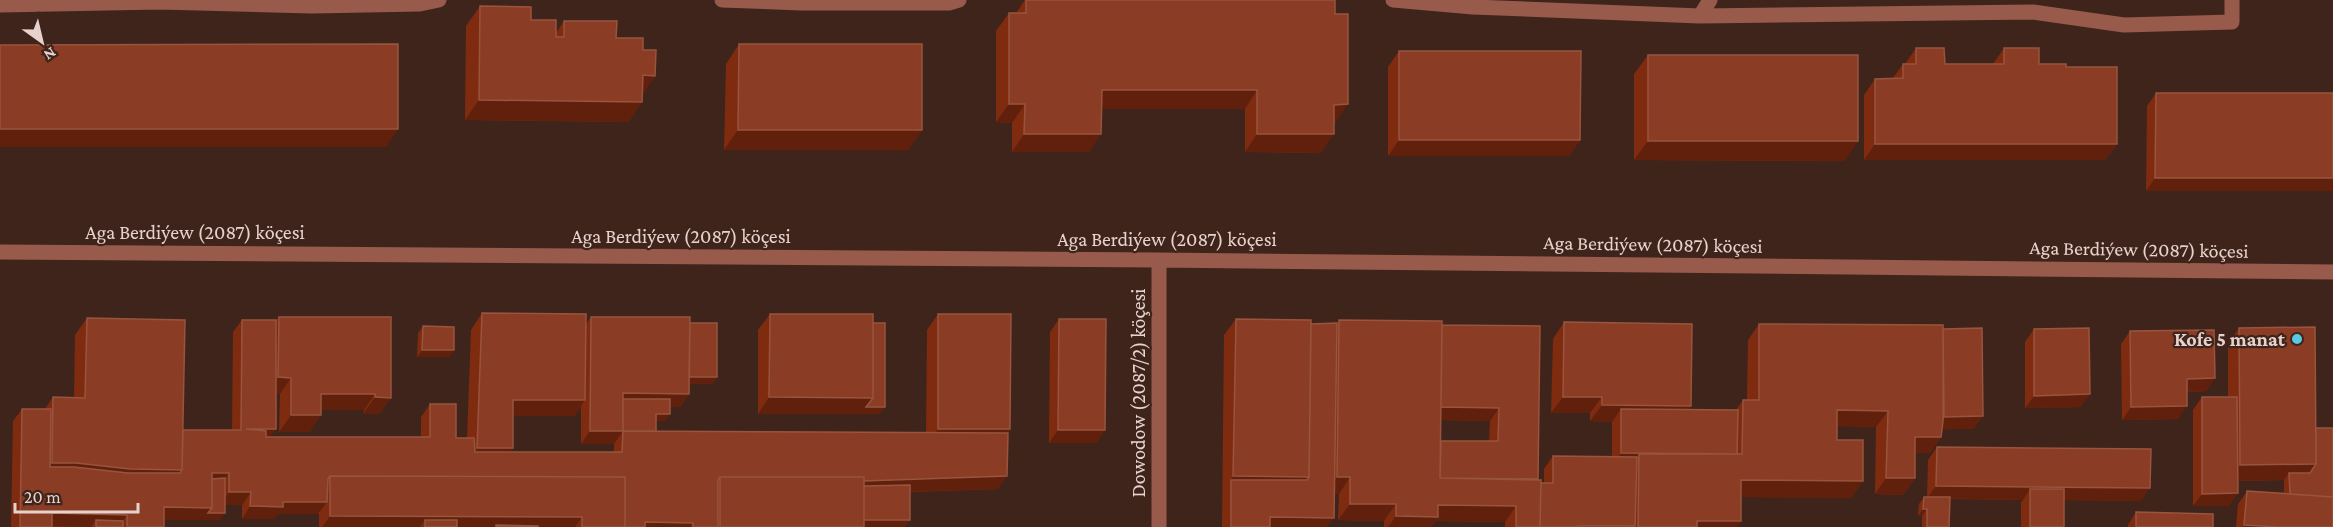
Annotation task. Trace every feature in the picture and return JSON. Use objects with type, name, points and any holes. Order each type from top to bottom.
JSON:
[{"type":"street","points":[[0,4],[160,2],[312,6],[420,4],[439,0]]},
{"type":"street","points":[[722,0],[949,3],[959,0]]},
{"type":"street","points":[[1393,0],[1700,16],[2031,6],[2124,25],[2232,22],[2232,0]]},
{"type":"street","points":[[1700,16],[1710,0]]},
{"type":"street","name":"Aga Berdiýew (2087) köçesi","points":[[0,252],[1159,260],[2333,272]]},
{"type":"street","name":"Dowodow (2087/2) köçesi","points":[[1159,260],[1159,527]]},
{"type":"building","points":[[1026,0],[1335,0],[1335,14],[1348,14],[1348,104],[1334,105],[1334,134],[1257,134],[1257,90],[1102,90],[1101,134],[1024,134],[1025,104],[1009,104],[1009,13],[1026,13]]},
{"type":"building","points":[[480,6],[531,7],[531,20],[556,20],[556,37],[564,37],[564,21],[617,21],[616,38],[643,38],[643,50],[656,50],[655,76],[643,75],[642,102],[479,100]]},
{"type":"building","points":[[398,44],[398,129],[0,129],[0,45]]},
{"type":"building","points":[[739,44],[922,44],[922,130],[738,130]]},
{"type":"building","points":[[1916,48],[1944,48],[1945,64],[2004,64],[2004,48],[2039,48],[2039,64],[2066,64],[2066,67],[2117,67],[2117,144],[1875,144],[1875,79],[1903,78],[1903,64],[1916,64]]},
{"type":"building","points":[[1399,51],[1581,51],[1580,140],[1399,140]]},
{"type":"building","points":[[1648,55],[1858,55],[1858,141],[1648,141]]},
{"type":"building","points":[[2156,93],[2333,93],[2333,178],[2155,178]]},
{"type":"building","points":[[482,313],[586,314],[585,400],[513,400],[513,448],[477,448]]},
{"type":"building","points":[[770,314],[873,314],[873,398],[769,397]]},
{"type":"building","points":[[938,314],[1011,314],[1010,429],[938,429]]},
{"type":"building","points":[[279,317],[391,317],[391,398],[375,397],[375,394],[321,394],[321,415],[291,415],[291,378],[278,377]]},
{"type":"building","points":[[591,317],[690,317],[689,394],[623,393],[623,431],[590,431]]},
{"type":"building","points":[[87,318],[185,320],[182,470],[52,463],[53,397],[85,398]]},
{"type":"building","points":[[1059,319],[1106,319],[1105,430],[1058,430]]},
{"type":"building","points":[[1236,319],[1311,320],[1309,477],[1233,476]]},
{"type":"building","points":[[242,320],[276,320],[276,429],[246,429],[266,431],[266,437],[430,437],[430,404],[456,404],[456,438],[474,438],[475,452],[622,452],[623,431],[1008,433],[1007,476],[864,481],[864,477],[720,477],[718,480],[718,527],[693,527],[693,523],[645,522],[645,527],[625,527],[625,477],[330,476],[327,502],[283,502],[283,507],[250,506],[251,492],[229,492],[229,473],[212,473],[212,508],[164,507],[164,527],[127,527],[127,515],[52,513],[52,527],[20,527],[22,409],[51,409],[50,467],[74,467],[128,473],[180,473],[183,430],[241,430]]},
{"type":"building","points":[[1339,320],[1442,321],[1440,478],[1541,480],[1540,527],[1516,527],[1516,506],[1438,505],[1438,517],[1396,516],[1396,504],[1350,504],[1350,477],[1337,477]]},
{"type":"building","points":[[1564,322],[1692,324],[1691,406],[1602,405],[1602,397],[1563,397]]},
{"type":"building","points":[[690,323],[717,323],[717,377],[689,377]]},
{"type":"building","points":[[873,323],[885,323],[885,407],[866,407],[873,398]]},
{"type":"building","points":[[1337,323],[1334,518],[1270,517],[1270,527],[1231,527],[1231,480],[1307,480],[1309,477],[1311,324]]},
{"type":"building","points":[[1759,324],[1943,325],[1944,413],[1941,437],[1915,437],[1915,478],[1886,478],[1888,411],[1837,410],[1837,440],[1863,440],[1863,481],[1741,480],[1741,521],[1697,521],[1697,527],[1638,527],[1639,454],[1742,454],[1743,400],[1759,400]]},
{"type":"building","points":[[1442,325],[1540,326],[1538,479],[1440,478],[1441,441],[1498,441],[1499,408],[1441,407]]},
{"type":"building","points":[[423,326],[454,327],[454,350],[422,350]]},
{"type":"building","points":[[2315,327],[2316,464],[2240,465],[2239,328]]},
{"type":"building","points":[[1982,328],[1983,416],[1943,417],[1943,329]]},
{"type":"building","points":[[2089,328],[2090,394],[2034,396],[2034,329]]},
{"type":"building","points":[[2214,330],[2215,378],[2187,379],[2187,406],[2131,407],[2130,331]]},
{"type":"building","points":[[2202,397],[2237,397],[2238,493],[2202,494]]},
{"type":"building","points":[[623,399],[670,399],[670,414],[656,414],[656,431],[623,431]]},
{"type":"building","points":[[1621,409],[1738,410],[1737,454],[1621,453]]},
{"type":"building","points":[[2316,428],[2333,428],[2333,497],[2290,494],[2289,473],[2310,473],[2316,464]]},
{"type":"building","points":[[1937,447],[2151,449],[2150,488],[1936,486]]},
{"type":"building","points":[[1553,456],[1637,457],[1635,526],[1540,527],[1541,483],[1553,483]]},
{"type":"building","points":[[330,476],[625,477],[625,527],[582,527],[582,517],[330,516]]},
{"type":"building","points":[[720,477],[864,477],[864,527],[720,527]]},
{"type":"building","points":[[225,478],[225,513],[208,513],[212,508],[212,479]]},
{"type":"building","points":[[910,485],[910,520],[864,520],[864,486]]},
{"type":"building","points":[[2030,489],[2064,489],[2064,527],[2030,527]]},
{"type":"building","points":[[2247,491],[2333,497],[2333,527],[2244,525]]},
{"type":"building","points":[[1924,497],[1950,497],[1949,527],[1927,527],[1927,509],[1923,509]]},
{"type":"building","points":[[2136,512],[2213,514],[2213,527],[2136,527]]},
{"type":"building","points":[[96,520],[123,521],[123,527],[96,527]]},
{"type":"building","points":[[425,520],[457,520],[457,527],[425,527]]},
{"type":"building","points":[[496,525],[538,526],[538,527],[496,527]]},
{"type":"place","name":"Kofe 5 manat","points":[[2297,339]]}]
